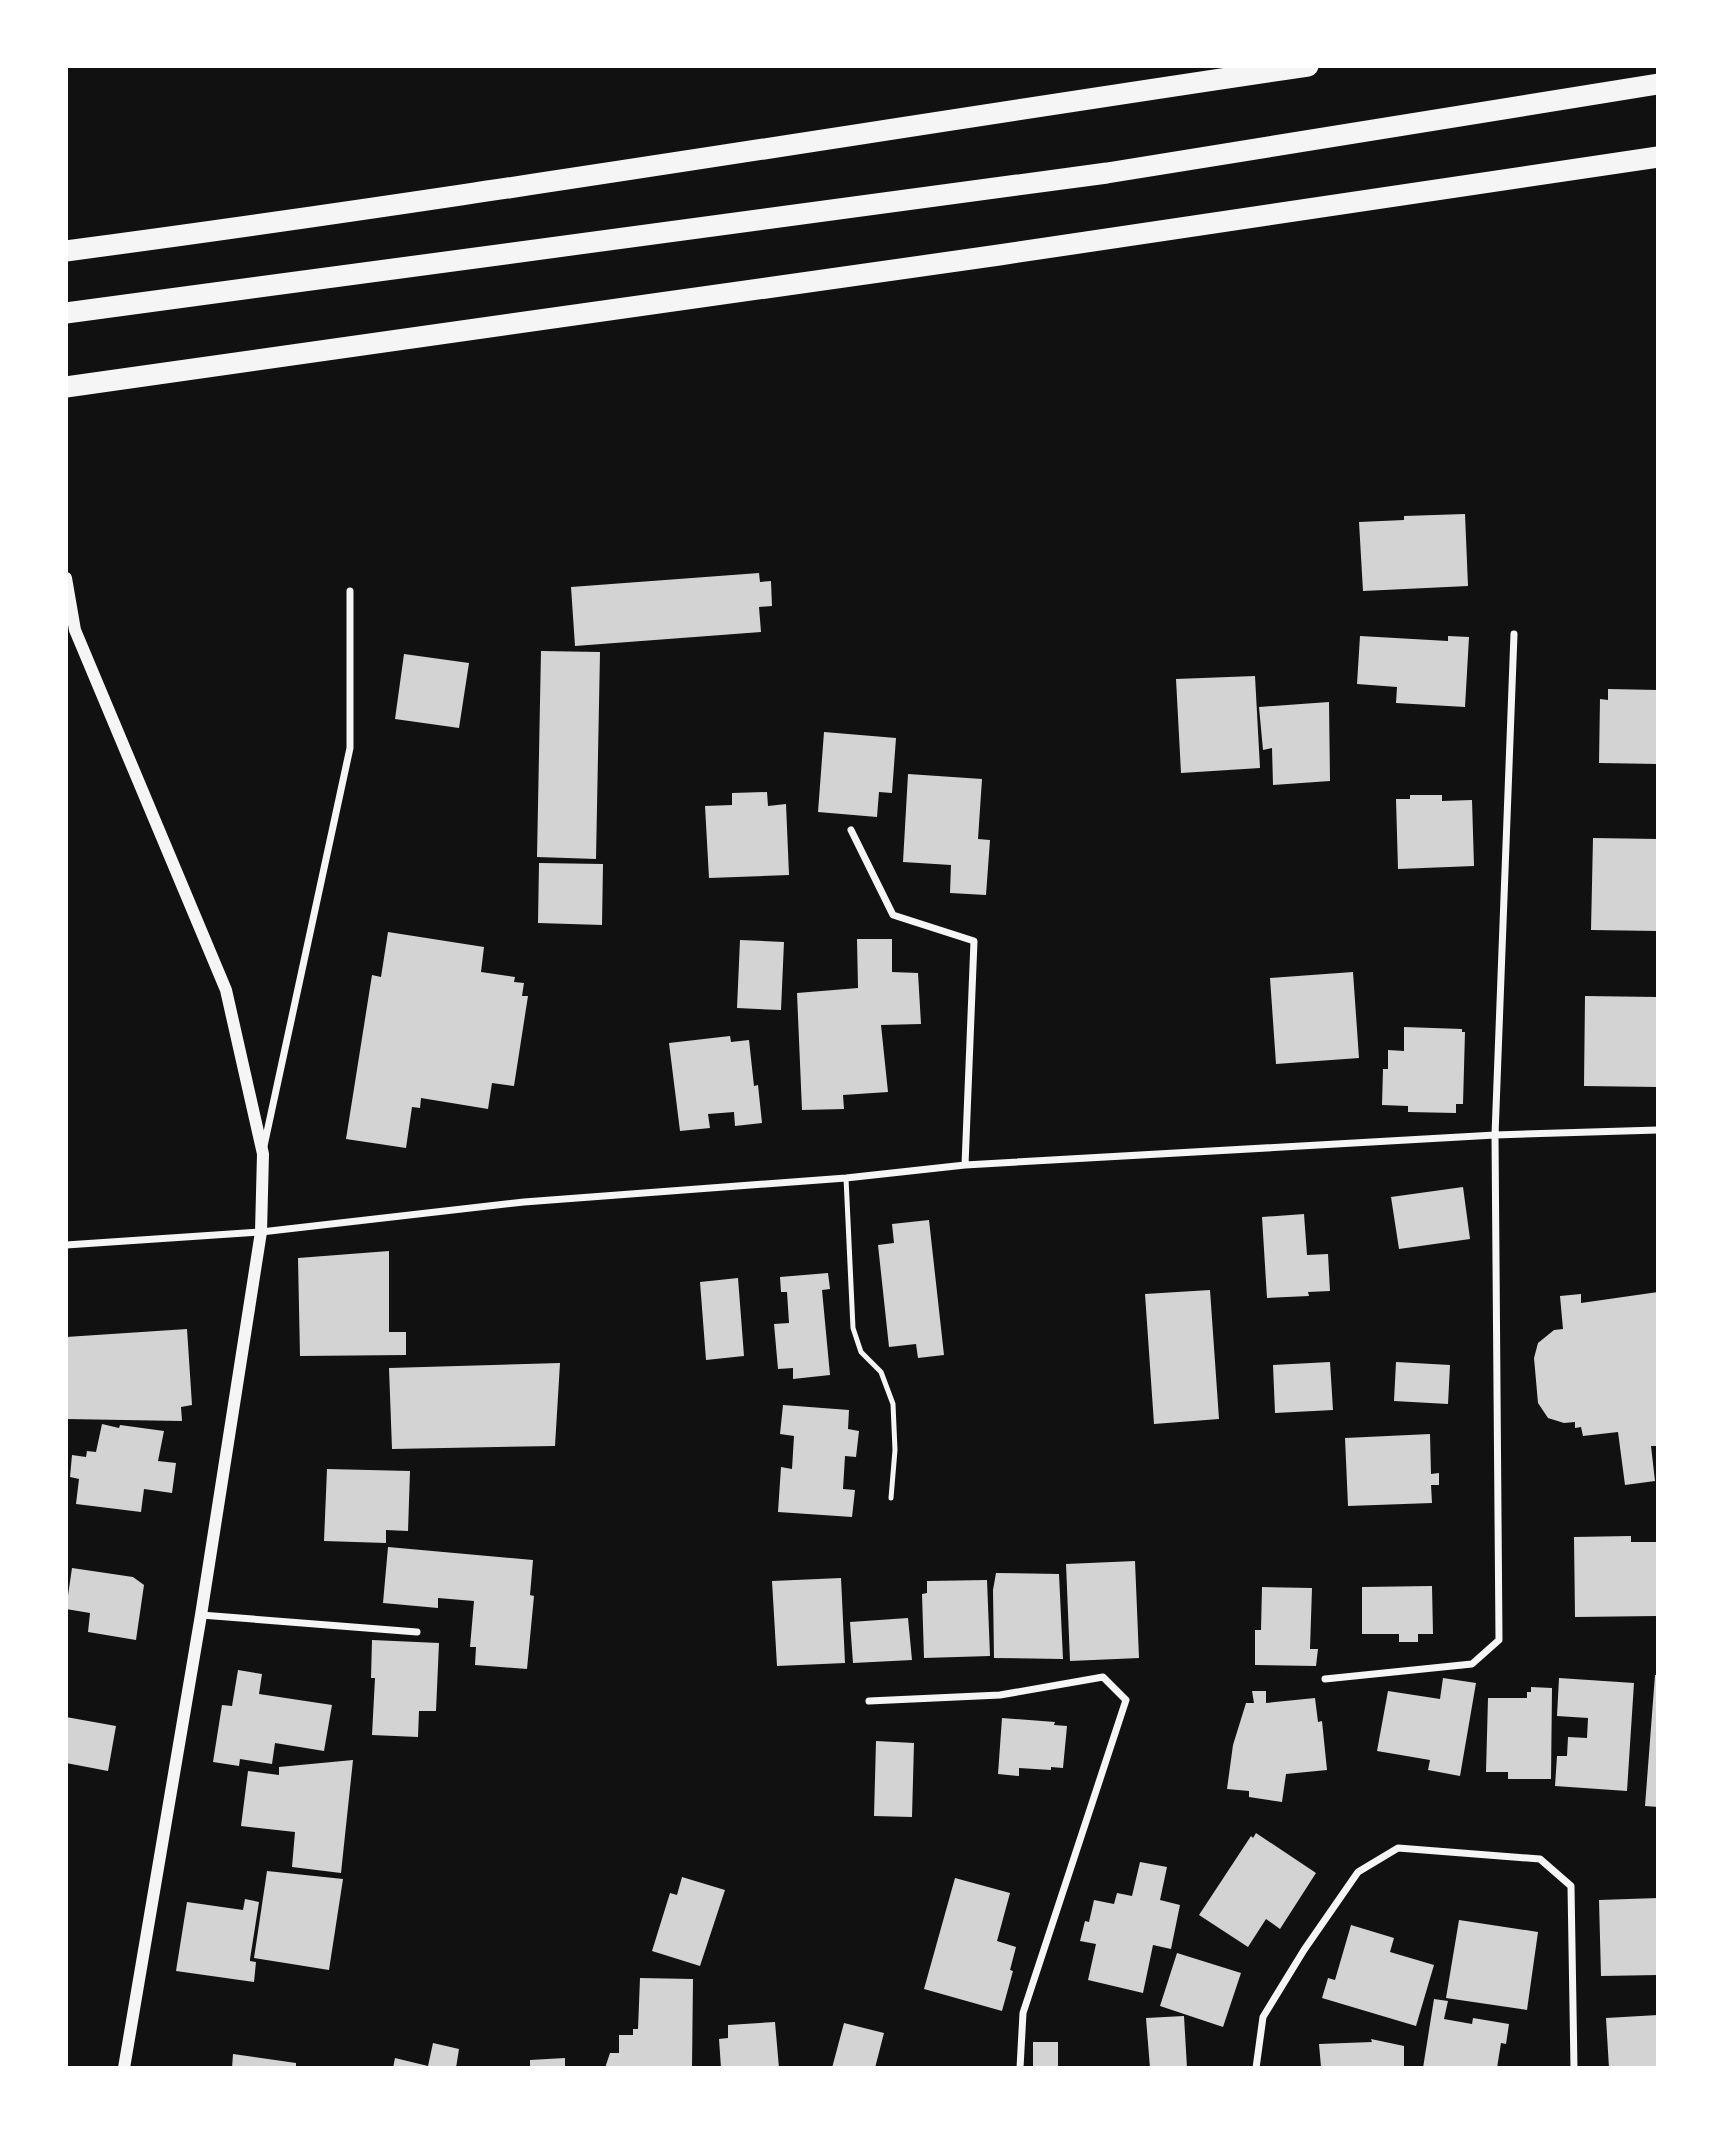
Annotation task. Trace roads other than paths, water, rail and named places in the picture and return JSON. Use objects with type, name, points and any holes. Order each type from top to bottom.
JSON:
[{"type":"highway","points":[[66,251],[256,226],[1308,66]]},
{"type":"highway","points":[[66,313],[1107,173],[1657,84]]},
{"type":"highway","points":[[66,387],[986,257],[1657,157]]},
{"type":"street","points":[[66,578],[71,630],[226,990],[263,1154]]},
{"type":"street","points":[[124,2067],[201,1615],[261,1232],[263,1154],[350,748],[350,591]]},
{"type":"street","points":[[1325,1679],[1472,1664],[1499,1640],[1496,1135],[1514,634]]},
{"type":"street","points":[[851,830],[893,915],[974,941],[965,1165]]},
{"type":"street","points":[[66,1245],[261,1232],[524,1202],[846,1178],[965,1165],[1496,1135],[1657,1130]]},
{"type":"street","points":[[201,1615],[417,1632]]},
{"type":"street","points":[[869,1701],[1000,1695],[1103,1677],[1126,1700],[1023,2013],[1020,2067]]},
{"type":"street","points":[[1256,2067],[1263,2017],[1304,1950],[1358,1872],[1398,1848],[1540,1859],[1571,1886],[1574,2067]]},
{"type":"lane","points":[[846,1178],[853,1328],[861,1352],[881,1372],[893,1404],[895,1450],[891,1498]]}]
